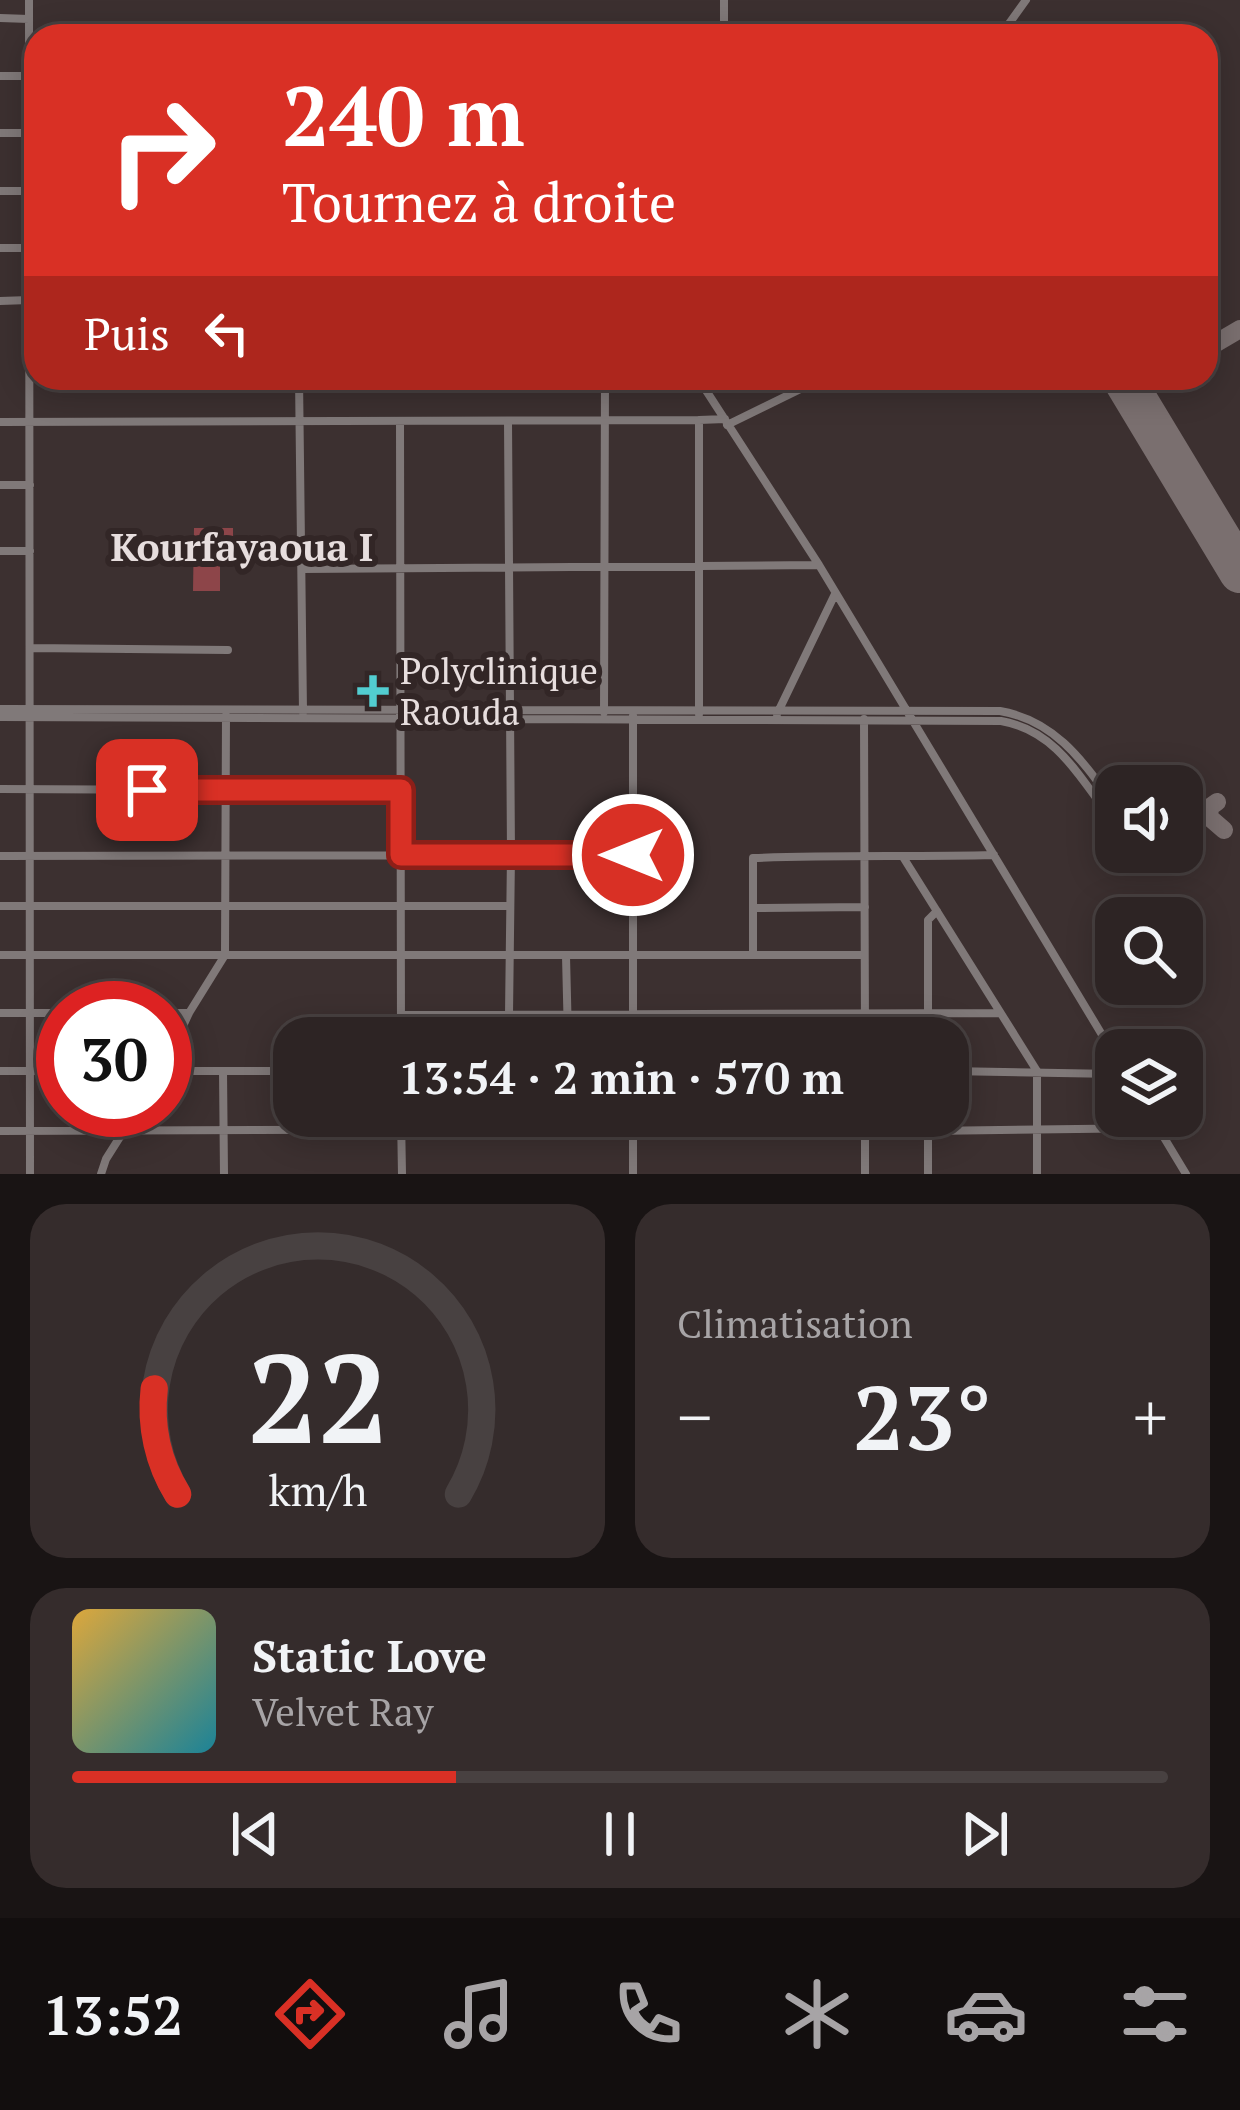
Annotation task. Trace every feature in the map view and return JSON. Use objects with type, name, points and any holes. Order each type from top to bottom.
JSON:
[{"type":"street","points":[[29,0],[29,24]]},
{"type":"street","points":[[0,18],[29,19]]},
{"type":"street","points":[[30,390],[30,1174]]},
{"type":"street","points":[[299,390],[303,714]]},
{"type":"street","points":[[604,715],[605,390]]},
{"type":"street","points":[[706,390],[819,565],[1098,1029]]},
{"type":"street","points":[[0,422],[726,422],[797,390]]},
{"type":"street","points":[[699,420],[699,717]]},
{"type":"street","points":[[400,421],[401,1015],[1000,1013]]},
{"type":"street","points":[[508,421],[508,1014]]},
{"type":"street","points":[[0,484],[30,485]]},
{"type":"street","points":[[0,551],[30,551]]},
{"type":"street","points":[[302,569],[819,565]]},
{"type":"street","points":[[776,716],[835,594]]},
{"type":"street","points":[[30,648],[228,650]]},
{"type":"street","points":[[0,713],[910,716],[1001,721],[1028,728],[1058,748],[1095,797]]},
{"type":"street","points":[[192,1008],[225,955],[226,714]]},
{"type":"street","points":[[633,716],[633,1017]]},
{"type":"street","points":[[864,716],[865,1014]]},
{"type":"street","points":[[0,789],[401,790]]},
{"type":"street","points":[[0,856],[633,855]]},
{"type":"street","points":[[753,955],[753,858],[994,856]]},
{"type":"street","points":[[903,857],[1037,1071],[1037,1174]]},
{"type":"street","points":[[0,906],[510,906]]},
{"type":"street","points":[[753,908],[865,907]]},
{"type":"street","points":[[928,1014],[928,920],[937,911]]},
{"type":"street","points":[[0,955],[865,956]]},
{"type":"street","points":[[566,955],[567,1017]]},
{"type":"street","points":[[0,1013],[36,1013]]},
{"type":"street","points":[[192,1069],[273,1071]]},
{"type":"street","points":[[0,1070],[36,1071]]},
{"type":"street","points":[[223,1071],[224,1174]]},
{"type":"street","points":[[969,1071],[1095,1073]]},
{"type":"street","points":[[969,1131],[1095,1129]]},
{"type":"street","points":[[0,1130],[36,1131]]},
{"type":"street","points":[[192,1130],[273,1130]]},
{"type":"street","points":[[101,1174],[120,1137]]},
{"type":"street","points":[[401,1137],[401,1174]]},
{"type":"street","points":[[633,1137],[633,1174]]},
{"type":"street","points":[[865,1137],[865,1174]]},
{"type":"street","points":[[928,1137],[928,1174]]},
{"type":"street","points":[[1163,1137],[1186,1174]]},
{"type":"shaded area","points":[[194,528],[233,528],[233,564],[220,565],[220,591],[193,591]]},
{"type":"taxiway","points":[[1218,342],[1240,329]]},
{"type":"taxiway","points":[[1131,392],[1135,390]]},
{"type":"taxiway","points":[[1217,802],[1210,807],[1209,817],[1224,830]]},
{"type":"runway","points":[[1130,390],[1240,572]]},
{"type":"place","name":"Polyclinique Raouda","points":[[373,691]]},
{"type":"district","name":"Kourfayaoua I","points":[[242,546]]},
{"type":"route","points":[[147,790],[401,790],[401,855],[633,855]]}]
